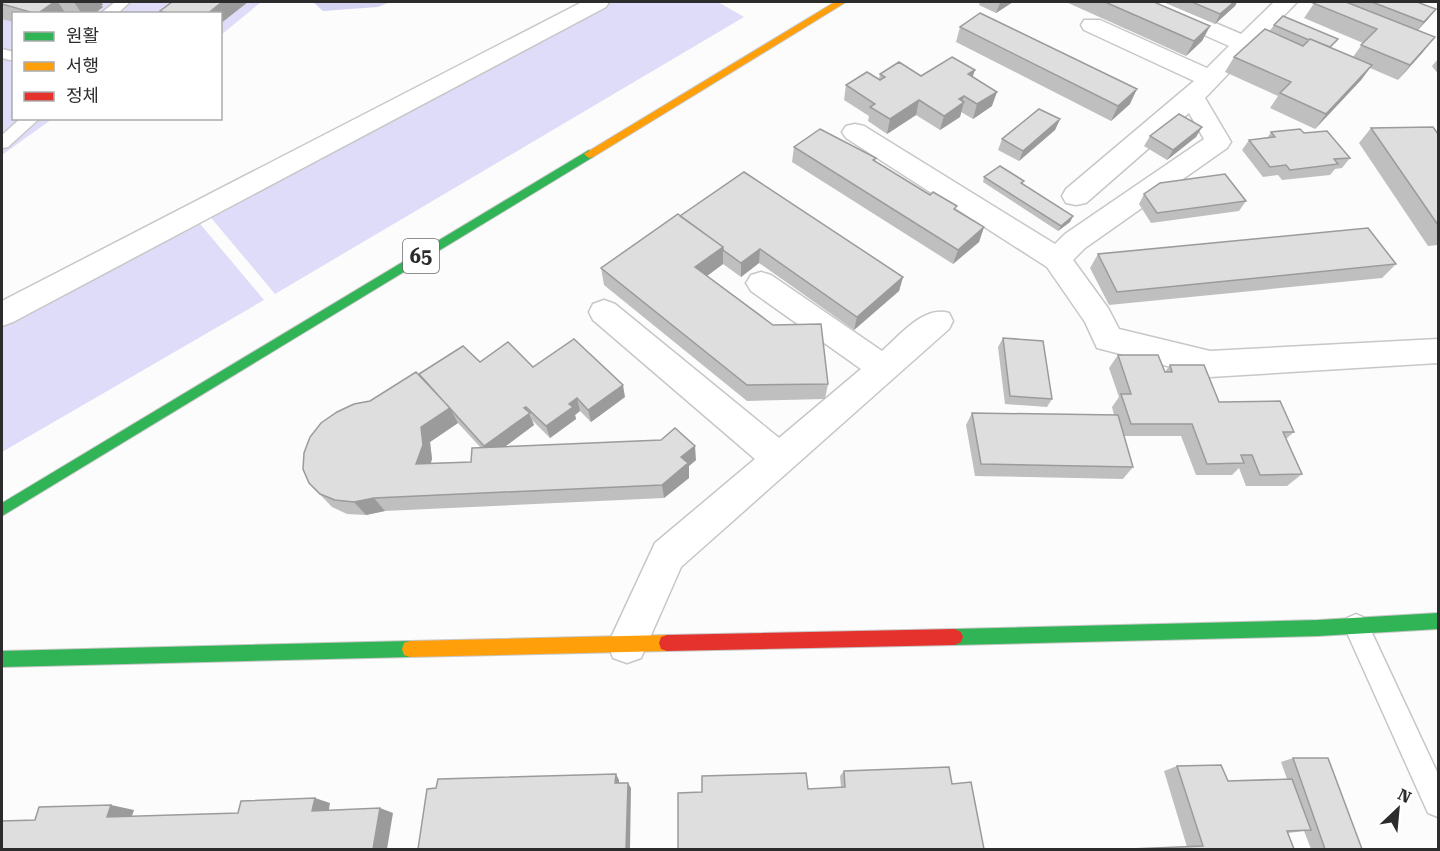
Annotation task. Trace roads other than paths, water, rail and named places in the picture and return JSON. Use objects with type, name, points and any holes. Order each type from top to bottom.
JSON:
[{"type":"street","points":[[2,314],[598,2]]},
{"type":"street","name":"65","points":[[2,510],[841,2]]},
{"type":"street","points":[[1149,2],[1244,44]]},
{"type":"street","points":[[1076,196],[1192,98],[1286,2]]},
{"type":"street","points":[[1092,25],[1210,79]]},
{"type":"street","points":[[1057,259],[1074,241],[1218,142],[1192,98]]},
{"type":"street","points":[[855,132],[1057,259],[1097,316],[1108,339],[1210,364],[1438,351]]},
{"type":"street","points":[[761,283],[883,368]]},
{"type":"street","points":[[604,312],[779,459]]},
{"type":"street","points":[[627,644],[668,555],[938,321]]},
{"type":"street","points":[[2,659],[1356,626],[1438,621]]},
{"type":"lane","points":[[110,12],[123,2]]},
{"type":"lane","points":[[2,143],[30,120]]},
{"type":"lane","points":[[1356,626],[1438,803]]}]
